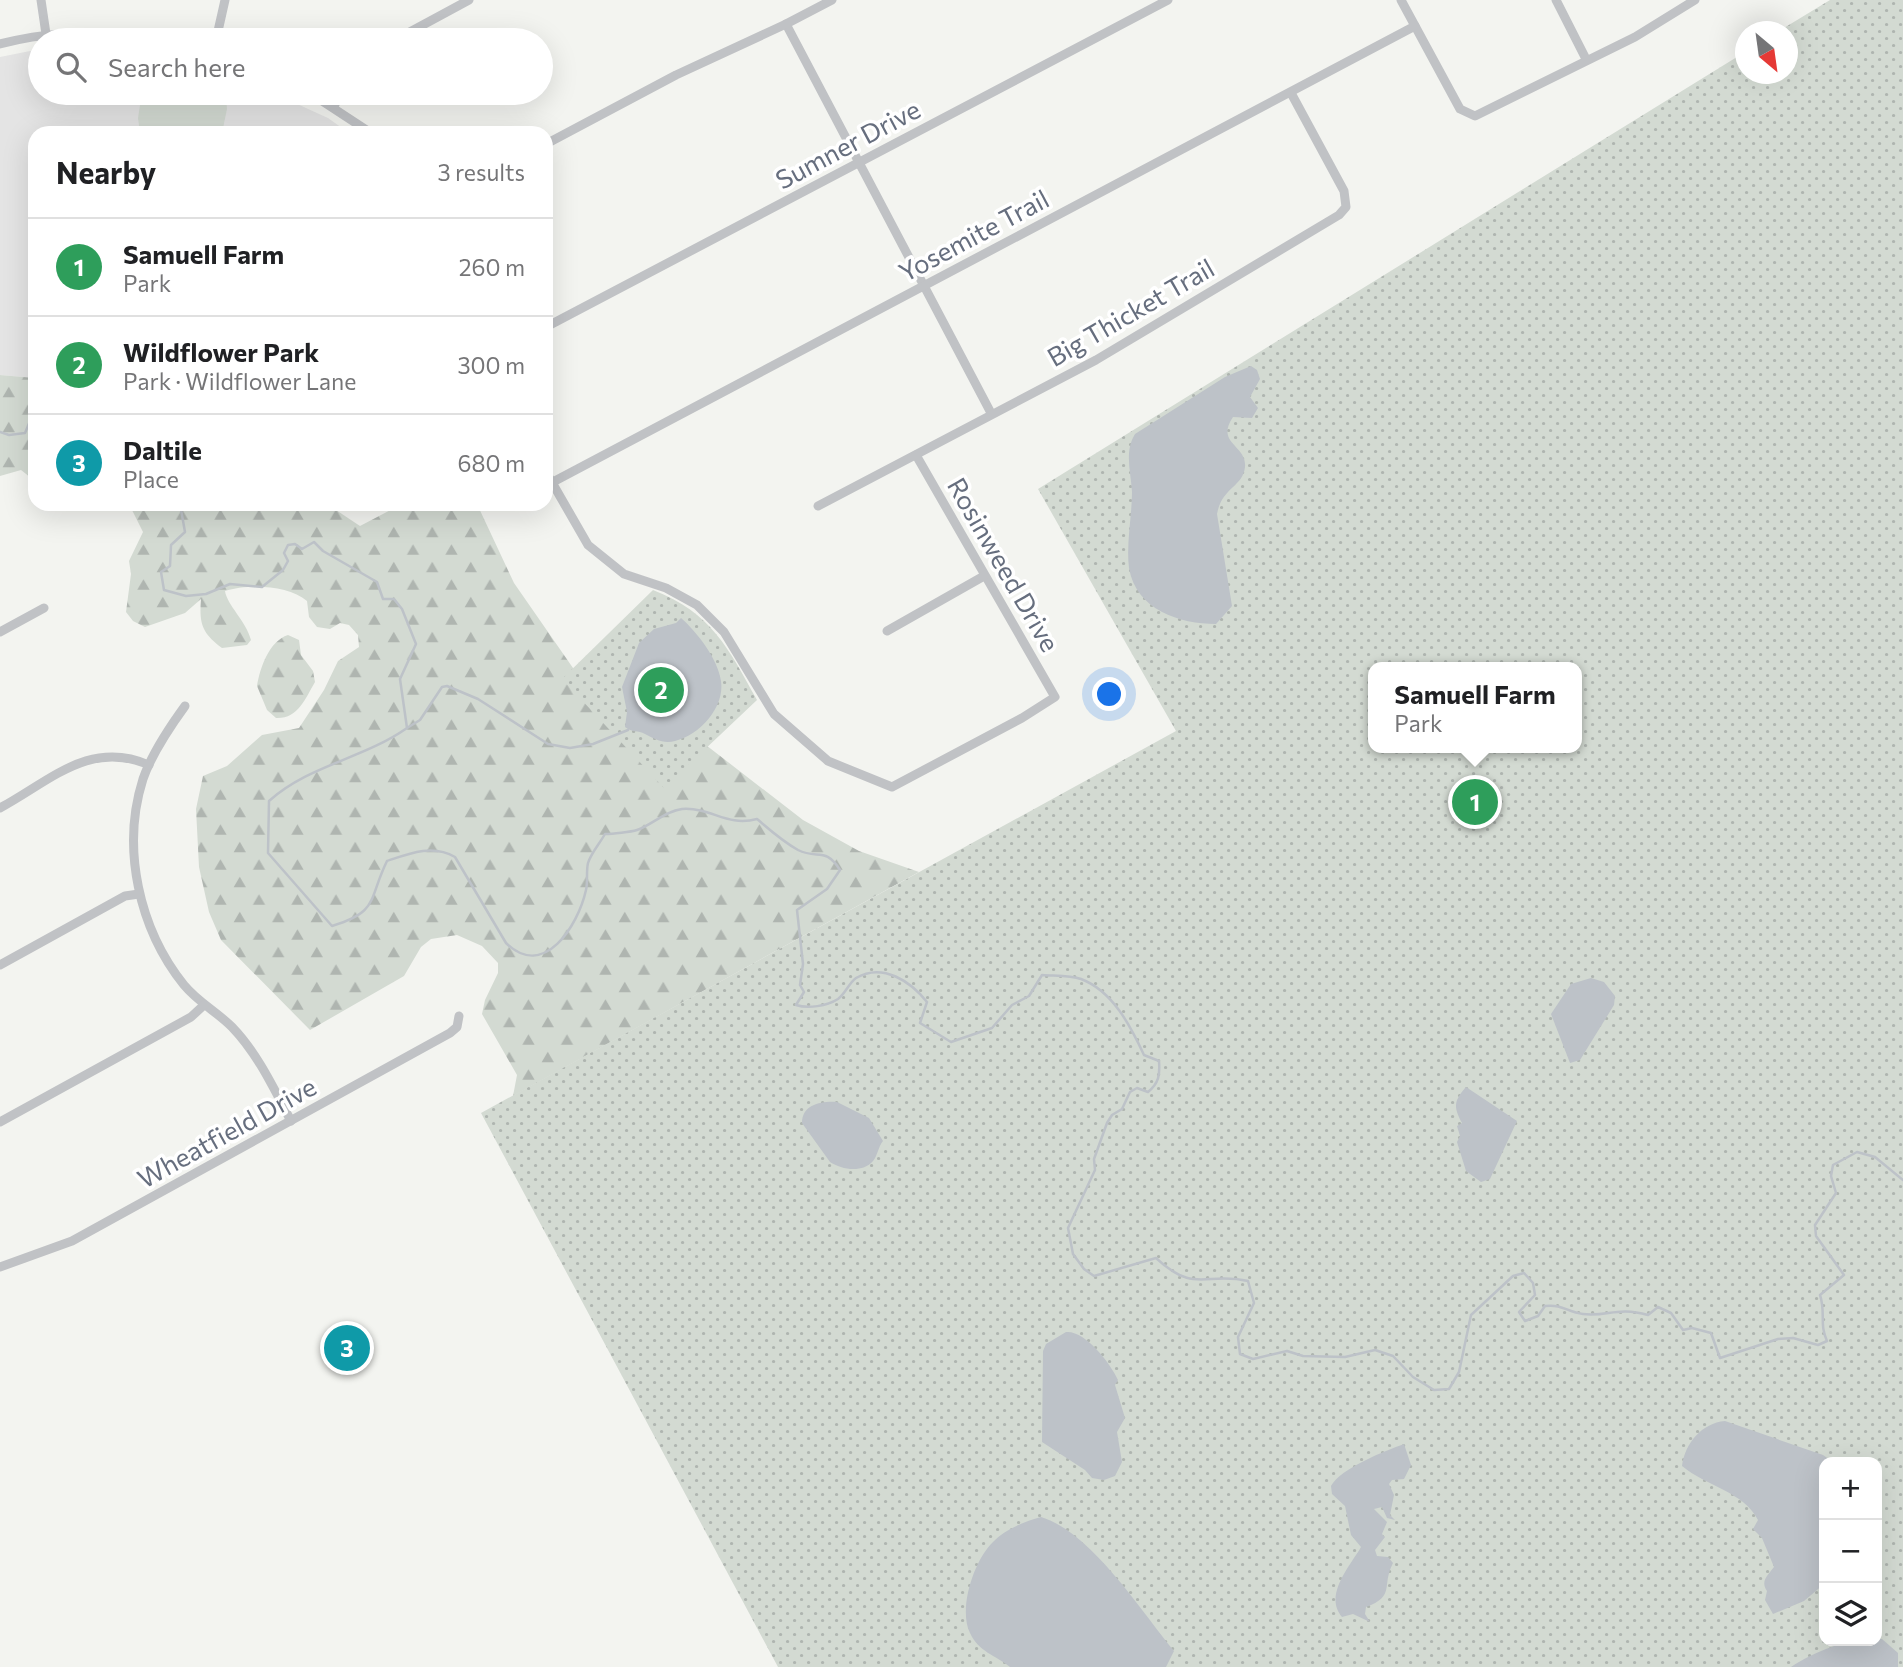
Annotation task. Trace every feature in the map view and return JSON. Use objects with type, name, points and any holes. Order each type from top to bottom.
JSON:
[{"type":"street","points":[[41,0],[45,28]]},
{"type":"street","points":[[219,28],[225,0]]},
{"type":"street","points":[[417,28],[469,0]]},
{"type":"street","points":[[553,140],[676,75],[832,0]]},
{"type":"street","name":"Sumner Drive","points":[[553,323],[1168,0]]},
{"type":"street","points":[[1401,0],[1449,91],[1460,109],[1468,114],[1484,113],[1586,59],[1635,37],[1695,0]]},
{"type":"street","points":[[1556,0],[1586,59]]},
{"type":"street","points":[[786,24],[991,413]]},
{"type":"street","name":"Yosemite Trail","points":[[553,482],[1415,26]]},
{"type":"street","points":[[0,44],[28,38]]},
{"type":"street","name":"Big Thicket Trail","points":[[818,506],[1096,360],[1339,215],[1346,207],[1344,191],[1291,93]]},
{"type":"street","points":[[334,106],[362,126]]},
{"type":"street","name":"Rosinweed Drive","points":[[553,486],[588,545],[624,574],[666,588],[697,605],[724,632],[774,714],[828,761],[892,787],[1022,718],[1055,696],[916,454]]},
{"type":"street","points":[[887,632],[984,576]]},
{"type":"street","points":[[0,632],[44,608]]},
{"type":"street","points":[[185,706],[149,765],[143,781],[133,850],[139,894],[163,955],[185,985],[247,1043],[291,1121]]},
{"type":"street","points":[[0,808],[79,761],[127,755],[149,765]]},
{"type":"street","points":[[0,965],[125,896],[139,894]]},
{"type":"street","points":[[0,1122],[191,1017],[204,1004]]},
{"type":"street","name":"Wheatfield Drive","points":[[0,1268],[72,1241],[291,1121],[450,1033],[457,1027],[458,1016]]},
{"type":"shaded area","points":[[28,51],[28,105],[299,105],[339,126],[28,126],[28,377],[0,375],[0,57]]},
{"type":"shaded area","points":[[1251,366],[1257,370],[1260,379],[1250,397],[1258,408],[1252,418],[1233,417],[1228,426],[1229,439],[1241,454],[1245,467],[1240,479],[1223,498],[1217,514],[1232,606],[1216,624],[1188,621],[1162,612],[1150,604],[1133,582],[1128,559],[1132,492],[1130,448],[1135,434],[1225,377]]},
{"type":"shaded area","points":[[681,618],[700,638],[711,655],[719,673],[721,691],[715,710],[702,726],[684,738],[671,742],[625,727],[627,712],[622,687],[639,643],[654,629],[676,623]]},
{"type":"shaded area","points":[[1591,978],[1604,982],[1615,996],[1614,1005],[1580,1060],[1570,1063],[1551,1014],[1571,984]]},
{"type":"shaded area","points":[[1466,1087],[1517,1121],[1490,1179],[1481,1182],[1466,1171],[1457,1142],[1460,1136],[1457,1126],[1462,1123],[1456,1104]]},
{"type":"shaded area","points":[[837,1102],[869,1118],[883,1141],[869,1165],[858,1169],[840,1167],[830,1162],[802,1123],[805,1112],[814,1105]]},
{"type":"shaded area","points":[[1066,1332],[1081,1336],[1089,1342],[1110,1365],[1118,1380],[1115,1385],[1125,1418],[1117,1432],[1122,1462],[1115,1476],[1104,1480],[1092,1478],[1085,1470],[1042,1442],[1043,1351],[1046,1344]]},
{"type":"shaded area","points":[[1725,1421],[1826,1457],[1819,1457],[1819,1588],[1804,1601],[1773,1614],[1765,1600],[1767,1591],[1764,1584],[1774,1567],[1762,1538],[1753,1529],[1758,1520],[1752,1510],[1734,1496],[1682,1466],[1691,1442],[1702,1430]]},
{"type":"shaded area","points":[[1404,1444],[1411,1465],[1404,1479],[1392,1480],[1389,1484],[1394,1495],[1390,1515],[1395,1520],[1387,1518],[1382,1507],[1374,1509],[1387,1522],[1382,1534],[1385,1537],[1375,1550],[1377,1556],[1388,1557],[1393,1563],[1385,1594],[1366,1607],[1365,1614],[1370,1622],[1353,1614],[1342,1617],[1337,1608],[1337,1590],[1361,1547],[1351,1535],[1345,1506],[1332,1494],[1331,1486],[1353,1467]]},
{"type":"shaded area","points":[[1041,1517],[1060,1525],[1078,1539],[1131,1595],[1174,1651],[1166,1667],[1010,1667],[978,1645],[970,1633],[966,1611],[974,1572],[993,1542],[1022,1524]]},
{"type":"shaded area","points":[[1882,1639],[1898,1653],[1898,1667],[1791,1667],[1836,1646],[1882,1646]]},
{"type":"green space","points":[[1830,0],[1903,0],[1903,1667],[778,1667],[481,1113],[1176,731],[1038,489],[1735,58],[1735,84],[1798,84],[1798,21],[1795,21]]},
{"type":"green space","points":[[140,105],[227,105],[223,126],[139,126]]},
{"type":"green space","points":[[0,375],[28,377],[28,476],[21,470],[0,476]]},
{"type":"green space","points":[[132,511],[338,511],[360,526],[389,511],[480,511],[514,583],[573,668],[702,742],[803,820],[859,851],[919,872],[513,1096],[517,1075],[482,1014],[485,1000],[498,973],[498,963],[482,946],[457,935],[431,939],[421,947],[404,976],[310,1030],[221,940],[209,912],[199,867],[196,809],[203,776],[227,766],[262,735],[299,728],[324,690],[338,661],[359,647],[358,635],[349,625],[340,623],[330,629],[317,627],[309,617],[307,601],[289,592],[268,587],[245,587],[225,591],[249,633],[251,640],[247,645],[222,648],[210,638],[201,622],[201,599],[185,613],[145,627],[133,621],[126,612],[131,574],[129,561],[143,532]]},
{"type":"green space","points":[[653,590],[673,599],[704,621],[727,648],[757,700],[664,788],[562,679]]},
{"type":"green space","points":[[288,635],[299,640],[301,655],[313,671],[315,682],[295,712],[276,718],[267,710],[257,686],[260,671],[271,649],[281,638]]},
{"type":"waterway","points":[[0,432],[9,435],[25,433],[28,426]]},
{"type":"waterway","points":[[181,511],[185,532],[171,545],[170,566],[161,572],[164,590],[186,596],[206,594],[230,584],[262,587],[283,570],[288,561],[284,553],[288,545],[295,544],[302,549],[314,542],[323,551],[377,582],[383,599],[394,599],[402,609],[416,644],[400,679],[407,728],[390,739],[301,779],[269,801],[268,853],[332,926],[365,910],[387,861],[430,850],[455,857],[506,943],[520,953],[533,955],[546,952],[557,944],[575,919],[586,890],[588,863],[605,834],[637,830],[670,812],[682,809],[693,809],[736,821],[757,819],[792,847],[805,853],[830,858],[840,870],[827,889],[797,910],[803,964],[800,985],[804,992],[796,1005],[812,1007],[828,1003],[838,999],[856,978],[876,972],[886,973],[905,981],[927,1002],[920,1023],[951,1042],[992,1028],[1012,1005],[1029,996],[1042,975],[1081,979],[1103,992],[1112,1001],[1127,1022],[1144,1055],[1159,1061],[1159,1075],[1157,1082],[1148,1092],[1137,1088],[1130,1092],[1122,1109],[1112,1115],[1107,1123],[1094,1159],[1095,1170],[1068,1228],[1073,1254],[1084,1269],[1094,1276],[1156,1258],[1181,1276],[1191,1279],[1248,1281],[1254,1303],[1238,1337],[1240,1354],[1253,1359],[1287,1351],[1303,1356],[1345,1357],[1375,1350],[1393,1356],[1413,1377],[1434,1390],[1449,1389],[1459,1372],[1471,1315],[1513,1276],[1524,1273],[1533,1283],[1535,1295],[1519,1312],[1525,1321],[1538,1316],[1545,1306],[1592,1315],[1628,1311],[1648,1315],[1658,1307],[1671,1313],[1683,1330],[1692,1328],[1711,1333],[1720,1358],[1778,1339],[1793,1338],[1818,1345],[1827,1341],[1823,1329],[1820,1295],[1844,1275],[1816,1236],[1815,1225],[1836,1193],[1831,1176],[1833,1165],[1857,1152],[1875,1157],[1903,1180]]},
{"type":"waterway","points":[[407,728],[420,720],[442,687],[447,686],[478,699],[548,744],[570,748],[593,744],[628,730]]},
{"type":"place","name":"Wildflower Park","points":[[661,690]]},
{"type":"place","name":"Samuell Farm","points":[[1475,802]]},
{"type":"place","name":"Daltile","points":[[347,1348]]}]
